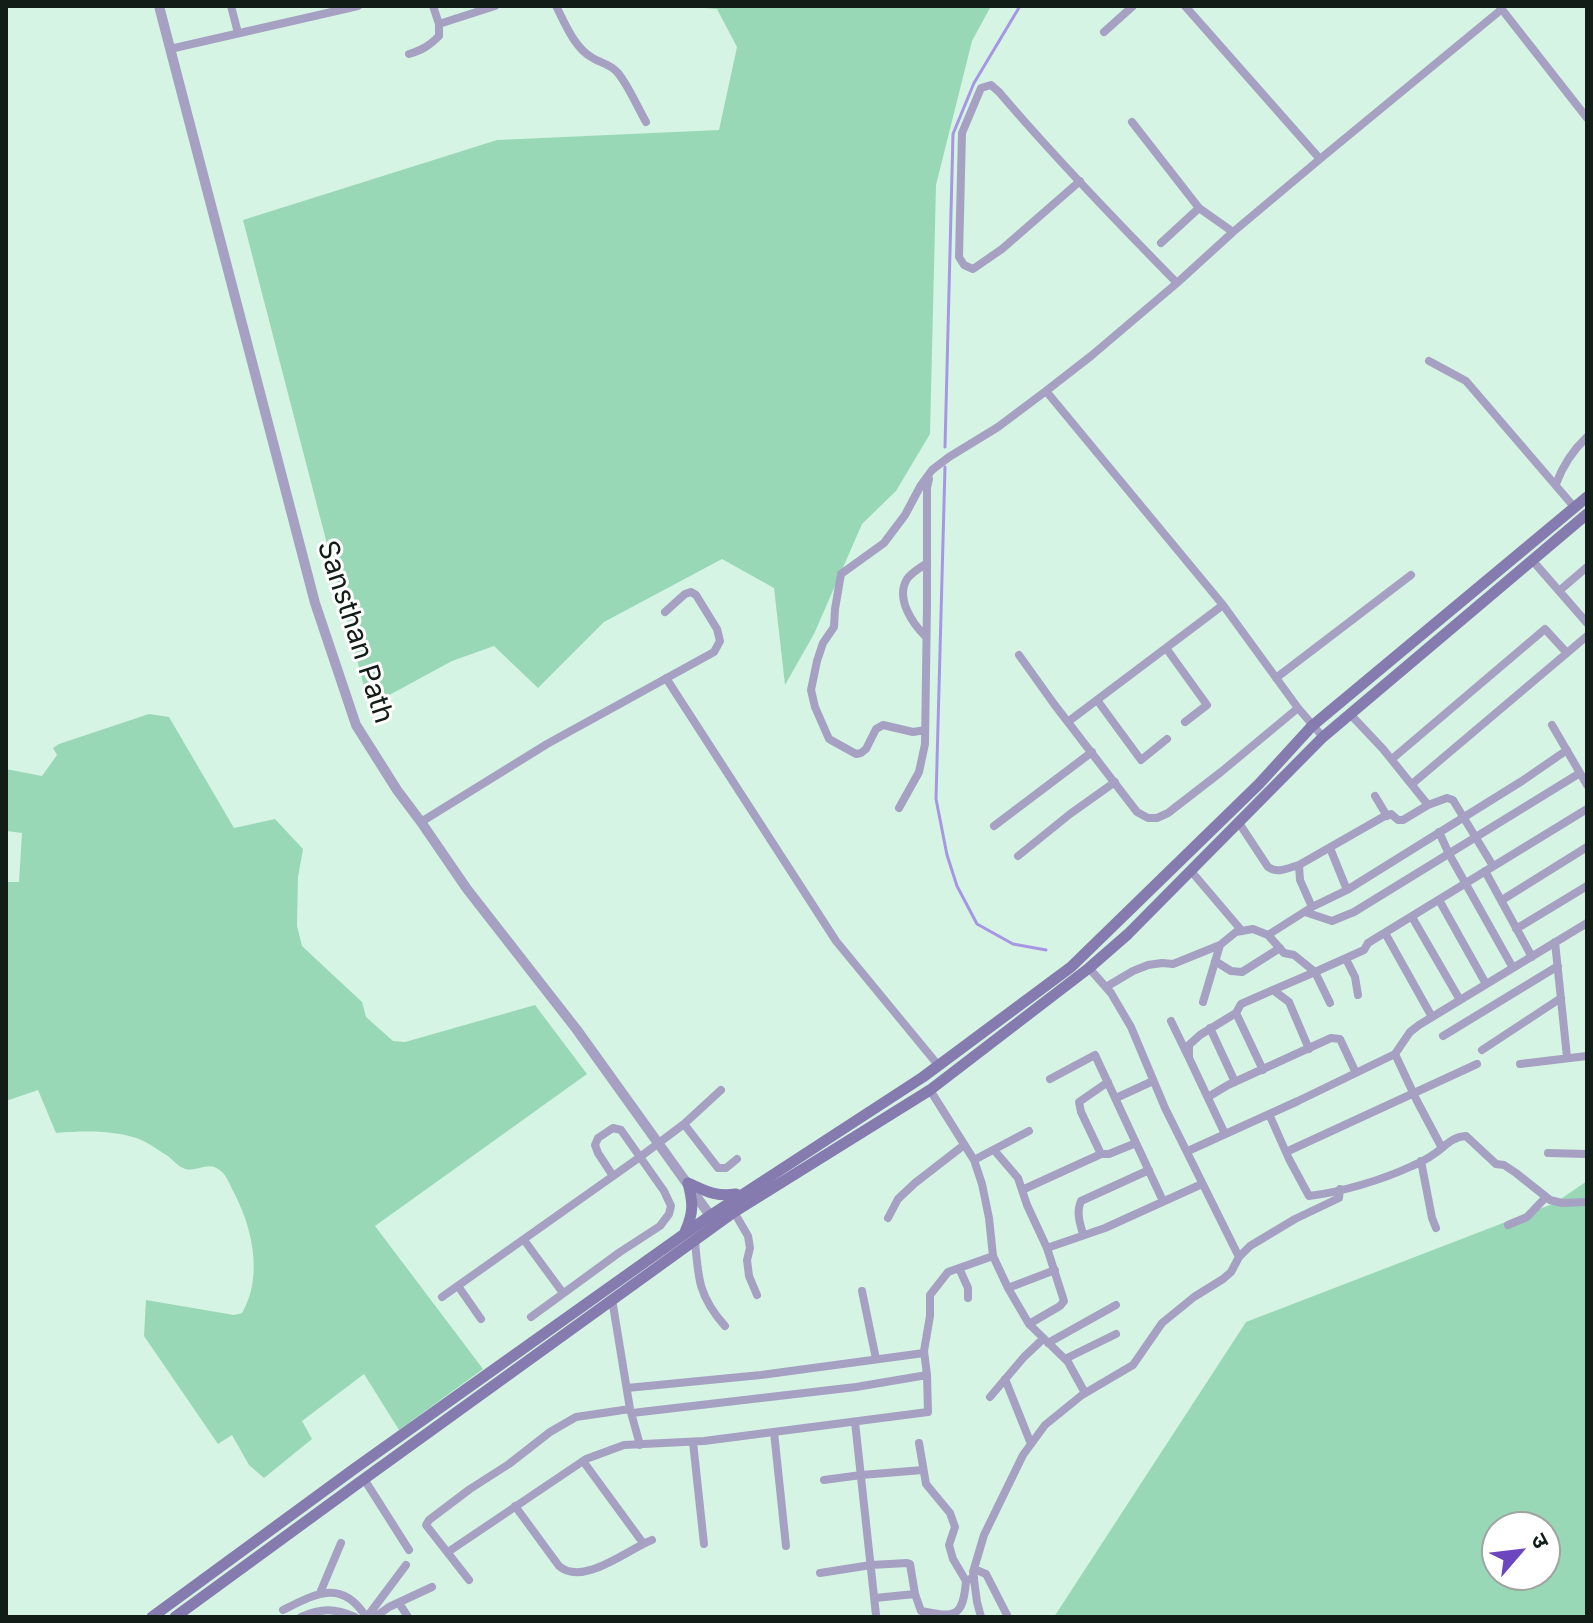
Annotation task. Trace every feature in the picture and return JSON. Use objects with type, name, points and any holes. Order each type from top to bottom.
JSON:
[{"type":"main road","points":[[152,1617],[341,1478],[714,1220],[743,1192],[923,1077],[1071,967],[1259,784],[1312,726],[1587,497]]},
{"type":"main road","points":[[714,1220],[734,1212],[930,1090],[1089,968],[1128,934],[1323,737],[1587,514]]},
{"type":"main road","points":[[688,1183],[722,1196],[743,1192]]},
{"type":"main road","points":[[175,1617],[612,1299],[690,1237],[692,1216],[688,1183]]},
{"type":"street","name":"Sansthan Path","points":[[159,6],[315,603],[356,725],[397,790],[467,889],[577,1030],[714,1220]]},
{"type":"street","points":[[231,6],[238,33]]},
{"type":"street","points":[[311,6],[315,17]]},
{"type":"street","points":[[170,49],[358,6]]},
{"type":"street","points":[[409,54],[422,50],[439,36],[433,6]]},
{"type":"street","points":[[439,24],[495,6]]},
{"type":"street","points":[[556,6],[583,50],[618,73],[646,122]]},
{"type":"street","points":[[1104,32],[1133,6]]},
{"type":"street","points":[[1185,6],[1320,159]]},
{"type":"street","points":[[925,730],[913,732],[883,725],[876,729],[866,749],[861,753],[852,752],[829,739],[811,690],[823,643],[834,627],[841,574],[884,543],[932,470],[998,427],[1091,356],[1233,232],[1501,8],[1587,118]]},
{"type":"street","points":[[1080,181],[1002,249],[973,269],[964,265],[959,257],[962,133],[981,88],[991,85],[1046,148],[1080,181],[1177,283]]},
{"type":"street","points":[[1132,122],[1199,208],[1233,232]]},
{"type":"street","points":[[1161,243],[1199,208]]},
{"type":"street","points":[[1429,361],[1466,381],[1575,508]]},
{"type":"street","points":[[1046,391],[1223,605],[1298,708],[1323,737]]},
{"type":"street","points":[[1556,484],[1569,456],[1587,437]]},
{"type":"street","points":[[899,808],[919,772],[925,744],[927,488],[932,470]]},
{"type":"street","points":[[1532,560],[1587,623]]},
{"type":"street","points":[[926,637],[910,617],[903,590],[914,572],[927,563]]},
{"type":"street","points":[[1559,591],[1586,570]]},
{"type":"street","points":[[1276,678],[1411,575]]},
{"type":"street","points":[[421,822],[547,744],[714,652],[720,641],[717,629],[696,595],[691,592],[685,594],[665,612]]},
{"type":"street","points":[[1069,721],[1223,605]]},
{"type":"street","points":[[1392,759],[1545,629],[1567,653]]},
{"type":"street","points":[[1412,784],[1587,636]]},
{"type":"street","points":[[1166,648],[1207,705],[1185,722]]},
{"type":"street","points":[[1019,655],[1137,812],[1148,818],[1168,813],[1298,708]]},
{"type":"street","points":[[666,678],[836,941],[938,1065]]},
{"type":"street","points":[[1097,700],[1141,760],[1167,739]]},
{"type":"street","points":[[1350,714],[1392,759],[1428,805]]},
{"type":"street","points":[[1552,725],[1587,785]]},
{"type":"street","points":[[1268,935],[1347,890],[1567,750]]},
{"type":"street","points":[[994,826],[1092,752]]},
{"type":"street","points":[[1308,910],[1332,921],[1354,912],[1580,773]]},
{"type":"street","points":[[1018,856],[1115,782]]},
{"type":"street","points":[[1375,796],[1387,816]]},
{"type":"street","points":[[1239,823],[1268,867],[1280,871],[1299,865],[1391,814],[1403,820],[1428,805],[1447,798],[1453,800],[1476,838],[1502,900],[1532,957]]},
{"type":"street","points":[[1189,1058],[1189,1045],[1236,1013],[1241,1004],[1364,950],[1368,943],[1587,809]]},
{"type":"street","points":[[1439,832],[1513,968]]},
{"type":"street","points":[[1502,900],[1587,847]]},
{"type":"street","points":[[1330,848],[1347,890]]},
{"type":"street","points":[[1299,865],[1308,910]]},
{"type":"street","points":[[1191,871],[1242,931]]},
{"type":"street","points":[[1516,929],[1587,886]]},
{"type":"street","points":[[1439,900],[1486,984]]},
{"type":"street","points":[[1412,917],[1460,1000]]},
{"type":"street","points":[[1188,1151],[1395,1054],[1410,1032],[1587,923]]},
{"type":"street","points":[[1106,987],[1148,965],[1173,964],[1220,945],[1236,932],[1253,929],[1268,935],[1284,953],[1294,955],[1315,972],[1330,1003]]},
{"type":"street","points":[[1385,933],[1432,1017]]},
{"type":"street","points":[[1555,942],[1567,1057]]},
{"type":"street","points":[[1203,1002],[1220,945]]},
{"type":"street","points":[[1215,961],[1231,971],[1242,972],[1280,948]]},
{"type":"street","points":[[1346,959],[1355,977],[1358,995]]},
{"type":"street","points":[[1443,1036],[1558,966]]},
{"type":"street","points":[[1089,968],[1106,987],[1131,1027],[1153,1081],[1239,1257]]},
{"type":"street","points":[[1273,990],[1289,1002],[1309,1049]]},
{"type":"street","points":[[1482,1050],[1561,998]]},
{"type":"street","points":[[1236,1013],[1263,1070]]},
{"type":"street","points":[[1171,1021],[1225,1134]]},
{"type":"street","points":[[1210,1028],[1235,1082]]},
{"type":"street","points":[[1208,1097],[1331,1038],[1340,1039],[1356,1073]]},
{"type":"street","points":[[1395,1054],[1442,1148]]},
{"type":"street","points":[[1050,1079],[1095,1055],[1163,1201]]},
{"type":"street","points":[[1520,1064],[1587,1056]]},
{"type":"street","points":[[1286,1152],[1477,1064]]},
{"type":"street","points":[[1116,1098],[1153,1081]]},
{"type":"street","points":[[1101,1154],[1079,1102],[1108,1082]]},
{"type":"street","points":[[442,1297],[640,1157],[684,1124],[721,1090]]},
{"type":"street","points":[[930,1090],[974,1160],[989,1218],[993,1256],[1008,1288],[1029,1324],[1065,1359],[1085,1393]]},
{"type":"street","points":[[1269,1114],[1309,1196],[1375,1180],[1421,1161],[1457,1136],[1466,1136],[1496,1164],[1504,1165],[1550,1200],[1587,1202]]},
{"type":"street","points":[[684,1124],[718,1168],[726,1168],[737,1159]]},
{"type":"street","points":[[531,1317],[660,1226],[669,1214],[671,1206],[664,1191],[621,1130],[613,1128],[598,1138],[595,1145],[613,1176]]},
{"type":"street","points":[[974,1160],[1029,1131]]},
{"type":"street","points":[[1022,1190],[1101,1154],[1136,1143]]},
{"type":"street","points":[[888,1218],[898,1199],[964,1145]]},
{"type":"street","points":[[994,1150],[1018,1178],[1047,1248],[1064,1301],[1029,1324]]},
{"type":"street","points":[[1548,1153],[1587,1154]]},
{"type":"street","points":[[1421,1161],[1436,1228]]},
{"type":"street","points":[[1083,1234],[1079,1215],[1081,1201],[1149,1170]]},
{"type":"street","points":[[1047,1248],[1105,1228],[1202,1184]]},
{"type":"street","points":[[820,1573],[907,1563],[910,1564],[921,1611],[946,1617],[957,1612],[964,1601],[984,1535],[1023,1455],[1045,1425],[1085,1393],[1133,1365],[1162,1323],[1231,1272],[1250,1246],[1339,1198],[1340,1189]]},
{"type":"street","points":[[1508,1225],[1527,1217],[1546,1197]]},
{"type":"street","points":[[734,1212],[748,1236],[749,1276],[757,1295]]},
{"type":"street","points":[[690,1237],[701,1291],[725,1326]]},
{"type":"street","points":[[524,1240],[563,1293]]},
{"type":"street","points":[[448,1552],[583,1461],[624,1445],[693,1442],[928,1412],[924,1353],[930,1295],[948,1272],[993,1256]]},
{"type":"street","points":[[959,1268],[968,1288],[968,1298]]},
{"type":"street","points":[[1008,1288],[1055,1270]]},
{"type":"street","points":[[458,1286],[481,1319]]},
{"type":"street","points":[[862,1291],[876,1359]]},
{"type":"street","points":[[612,1299],[631,1411],[640,1445]]},
{"type":"street","points":[[990,1397],[1046,1341],[1116,1305]]},
{"type":"street","points":[[1065,1359],[1116,1334]]},
{"type":"street","points":[[627,1388],[761,1375],[924,1353]]},
{"type":"street","points":[[469,1580],[426,1525],[429,1520],[550,1432],[576,1417],[856,1387],[927,1375]]},
{"type":"street","points":[[1005,1379],[1031,1444]]},
{"type":"street","points":[[855,1422],[876,1615]]},
{"type":"street","points":[[774,1432],[786,1546]]},
{"type":"street","points":[[693,1442],[704,1544]]},
{"type":"street","points":[[919,1443],[926,1484],[950,1513],[955,1527],[949,1545],[953,1559],[971,1576],[981,1617]]},
{"type":"street","points":[[515,1506],[559,1566],[573,1574],[598,1567],[648,1542],[583,1461]]},
{"type":"street","points":[[824,1480],[923,1470]]},
{"type":"street","points":[[364,1479],[409,1550]]},
{"type":"street","points":[[320,1593],[341,1543]]},
{"type":"street","points":[[283,1610],[320,1593],[338,1592],[356,1604],[367,1617],[406,1565]]},
{"type":"street","points":[[971,1576],[986,1574],[1008,1617]]},
{"type":"street","points":[[375,1617],[390,1613],[399,1603],[432,1587]]},
{"type":"street","points":[[875,1598],[915,1594]]},
{"type":"street","points":[[399,1603],[408,1617]]},
{"type":"street","points":[[301,1617],[332,1609],[355,1617]]},
{"type":"green space","points":[[681,6],[991,6],[972,41],[936,185],[930,434],[896,491],[862,524],[814,634],[785,685],[774,588],[722,559],[604,622],[538,688],[494,646],[452,661],[369,706],[243,220],[497,140],[719,130],[737,47],[717,9]]},
{"type":"green space","points":[[149,714],[169,717],[234,828],[275,819],[303,849],[298,877],[297,926],[302,946],[362,1002],[366,1017],[393,1041],[405,1042],[535,1005],[587,1074],[375,1226],[483,1369],[399,1430],[364,1374],[302,1421],[312,1439],[264,1478],[249,1465],[232,1435],[218,1444],[144,1336],[146,1300],[234,1315],[242,1313],[253,1283],[253,1251],[245,1218],[225,1175],[214,1167],[183,1168],[147,1143],[126,1135],[56,1133],[38,1090],[6,1101],[6,882],[19,882],[22,833],[6,831],[6,769],[42,776],[57,755],[53,748],[59,744]]},
{"type":"green space","points":[[1587,1181],[1587,1617],[1054,1617],[1246,1322],[1555,1203]]},
{"type":"waterway","points":[[945,447],[953,134],[974,83],[1020,6]]},
{"type":"waterway","points":[[945,467],[936,799],[947,855],[957,886],[977,924],[1013,944],[1046,950]]}]
